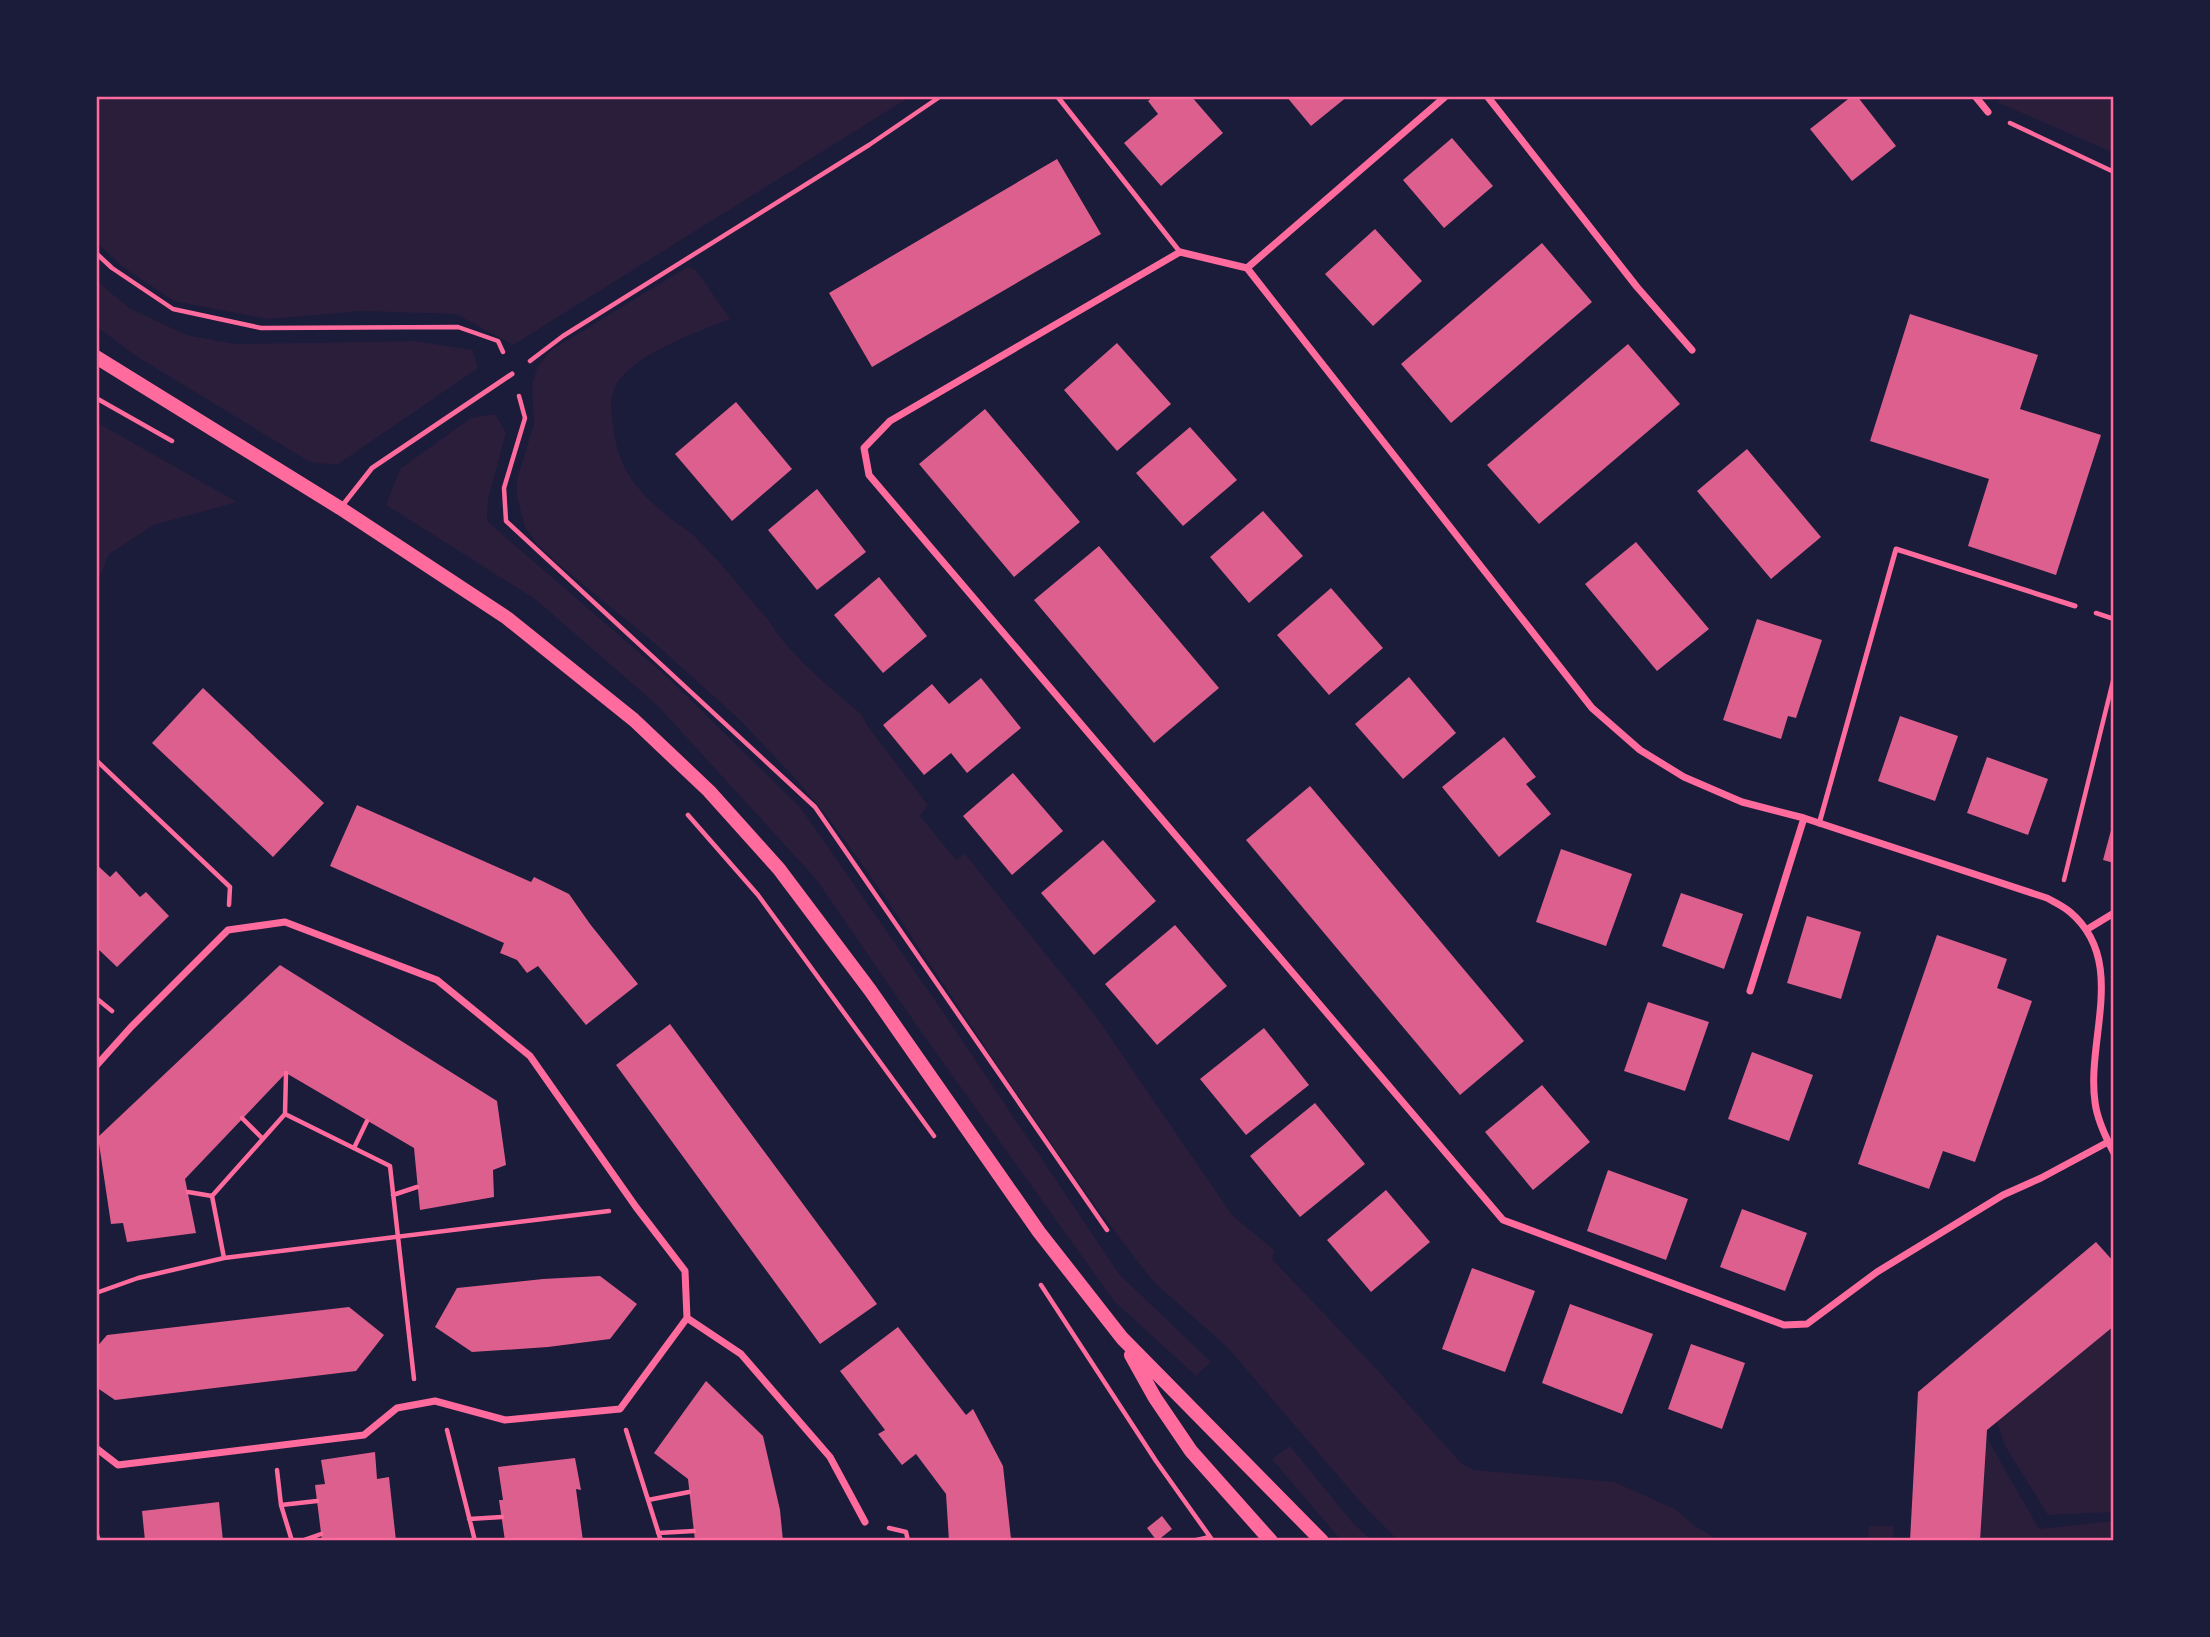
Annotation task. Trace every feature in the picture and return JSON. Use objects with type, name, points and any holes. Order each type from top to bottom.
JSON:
[{"type":"main road","points":[[96,357],[340,509],[507,618],[634,720],[709,791],[779,869],[870,990],[1039,1232],[1122,1338],[1322,1541]]},
{"type":"main road","points":[[1122,1338],[1155,1398],[1191,1451],[1271,1541]]},
{"type":"street","points":[[1247,268],[1446,96]]},
{"type":"street","points":[[1487,96],[1637,288],[1692,350]]},
{"type":"street","points":[[1975,96],[1988,112]]},
{"type":"street","points":[[2108,1142],[2003,1195],[1877,1272],[1807,1324],[1784,1325],[1503,1220],[869,475],[864,449],[890,421],[1180,252],[1247,268],[1592,708],[1640,750],[1684,777],[1742,802],[1804,818],[2047,898],[2069,911],[2086,930],[2097,949],[2102,977],[2095,1060],[2095,1102],[2114,1153]]},
{"type":"street","points":[[1750,991],[1804,818]]},
{"type":"street","points":[[2086,930],[2114,913]]},
{"type":"street","points":[[96,1066],[131,1027],[229,930],[285,922],[437,981],[530,1056],[636,1207],[685,1271],[687,1318],[620,1409],[505,1420],[435,1401],[397,1408],[364,1435],[118,1465],[96,1448]]},
{"type":"street","points":[[687,1318],[741,1354],[830,1457],[864,1522]]},
{"type":"lane","points":[[1057,96],[1180,252]]},
{"type":"lane","points":[[340,509],[372,468],[512,374]]},
{"type":"lane","points":[[1819,824],[1896,549],[2076,606]]},
{"type":"path","points":[[512,374],[563,335],[869,145],[941,96]]},
{"type":"path","points":[[1988,112],[2114,172]]},
{"type":"path","points":[[96,253],[112,268],[173,309],[261,328],[458,327],[498,341],[512,374],[525,418],[504,488],[506,521],[815,807],[1107,1230]]},
{"type":"path","points":[[2058,905],[2114,677]]},
{"type":"path","points":[[96,760],[230,887],[229,930]]},
{"type":"path","points":[[685,812],[758,895],[941,1146]]},
{"type":"path","points":[[212,1195],[285,1114],[286,1073]]},
{"type":"path","points":[[285,1114],[390,1166],[417,1404]]},
{"type":"path","points":[[242,1118],[262,1139]]},
{"type":"path","points":[[354,1148],[367,1121]]},
{"type":"path","points":[[393,1195],[417,1188]]},
{"type":"path","points":[[188,1192],[212,1195]]},
{"type":"path","points":[[212,1195],[224,1258]]},
{"type":"path","points":[[96,1293],[138,1278],[224,1258],[636,1207]]},
{"type":"path","points":[[1034,1275],[1156,1461],[1212,1539],[1192,1541]]},
{"type":"path","points":[[620,1409],[661,1541]]},
{"type":"path","points":[[446,1426],[475,1541]]},
{"type":"path","points":[[273,1446],[281,1505],[292,1541]]},
{"type":"path","points":[[648,1500],[689,1492]]},
{"type":"path","points":[[281,1505],[317,1501]]},
{"type":"path","points":[[469,1520],[502,1517]]},
{"type":"path","points":[[658,1533],[694,1531]]},
{"type":"path","points":[[96,1532],[99,1541]]},
{"type":"path","points":[[302,1541],[321,1534]]},
{"type":"shaded area","points":[[96,96],[911,96],[513,345],[456,314],[362,311],[268,319],[174,301],[123,267],[96,242]]},
{"type":"shaded area","points":[[2005,96],[2114,96],[2114,153],[1997,102]]},
{"type":"shaded area","points":[[687,267],[696,270],[730,319],[651,354],[637,363],[616,385],[611,405],[616,442],[626,469],[641,491],[696,538],[735,580],[800,659],[862,715],[928,805],[920,816],[956,860],[965,854],[1095,1015],[1232,1215],[1275,1251],[1272,1259],[1461,1463],[1474,1470],[1614,1482],[1675,1509],[1695,1526],[1720,1541],[1399,1541],[1364,1506],[1228,1348],[1155,1283],[1138,1262],[1083,1189],[1006,1078],[877,885],[802,786],[740,720],[658,646],[537,544],[525,527],[517,497],[517,479],[534,424],[532,384],[537,368],[550,351]]},
{"type":"shaded area","points":[[96,280],[129,308],[186,335],[235,344],[414,341],[473,350],[478,368],[337,465],[310,462],[136,356],[96,326]]},
{"type":"shaded area","points":[[495,414],[506,433],[488,499],[487,521],[665,675],[800,807],[941,1009],[1119,1274],[1211,1362],[1196,1376],[1114,1301],[917,1026],[816,879],[657,705],[535,599],[386,505],[400,469],[471,418]]},
{"type":"shaded area","points":[[96,422],[237,502],[154,525],[109,554],[96,586]]},
{"type":"shaded area","points":[[2114,1326],[2114,1512],[2048,1515],[2005,1446],[1997,1422]]},
{"type":"shaded area","points":[[1987,1438],[2039,1529],[2114,1521],[2114,1541],[1980,1541]]},
{"type":"shaded area","points":[[1290,1446],[1352,1522],[1372,1541],[1342,1541],[1335,1533],[1272,1459]]},
{"type":"shaded area","points":[[1869,1526],[1894,1526],[1893,1541],[1868,1541]]},
{"type":"building","points":[[1154,96],[1191,96],[1223,133],[1161,186],[1124,143],[1158,114],[1148,101]]},
{"type":"building","points":[[1286,96],[1348,96],[1311,126]]},
{"type":"building","points":[[1852,96],[1857,96],[1896,146],[1852,181],[1810,129]]},
{"type":"building","points":[[1452,138],[1493,186],[1444,228],[1403,180]]},
{"type":"building","points":[[1057,159],[1101,234],[872,367],[829,293]]},
{"type":"building","points":[[1375,229],[1422,281],[1373,326],[1325,274]]},
{"type":"building","points":[[1542,243],[1592,302],[1451,423],[1401,364]]},
{"type":"building","points":[[1910,314],[2038,355],[2020,409],[2101,435],[2056,575],[1968,546],[1989,479],[1870,441]]},
{"type":"building","points":[[1117,343],[1171,404],[1117,451],[1064,390]]},
{"type":"building","points":[[1628,344],[1680,404],[1539,524],[1487,465]]},
{"type":"building","points":[[736,402],[792,469],[732,521],[675,454]]},
{"type":"building","points":[[985,409],[1080,522],[1014,577],[919,464]]},
{"type":"building","points":[[1190,427],[1237,480],[1183,526],[1136,473]]},
{"type":"building","points":[[1747,449],[1821,537],[1771,579],[1697,491]]},
{"type":"building","points":[[817,489],[866,552],[817,590],[768,530]]},
{"type":"building","points":[[1263,511],[1303,556],[1249,603],[1210,557]]},
{"type":"building","points":[[1636,542],[1709,629],[1657,671],[1585,584]]},
{"type":"building","points":[[1099,546],[1219,688],[1154,743],[1034,600]]},
{"type":"building","points":[[879,577],[927,636],[883,673],[834,615]]},
{"type":"building","points":[[1331,588],[1383,648],[1329,695],[1277,635]]},
{"type":"building","points":[[1757,619],[1822,640],[1796,718],[1788,716],[1781,739],[1723,720]]},
{"type":"building","points":[[1409,677],[1456,733],[1403,779],[1355,724]]},
{"type":"building","points":[[981,678],[1021,728],[967,773],[951,753],[924,775],[883,725],[932,684],[949,704]]},
{"type":"building","points":[[203,688],[324,803],[273,857],[152,743]]},
{"type":"building","points":[[1900,716],[1958,736],[1935,801],[1878,781]]},
{"type":"building","points":[[1504,737],[1536,777],[1526,784],[1551,814],[1499,857],[1442,787]]},
{"type":"building","points":[[1987,757],[2048,779],[2028,835],[1967,813]]},
{"type":"building","points":[[1013,773],[1063,831],[1012,875],[963,816]]},
{"type":"building","points":[[1310,786],[1524,1041],[1460,1095],[1246,840]]},
{"type":"building","points":[[357,805],[531,882],[534,877],[569,894],[638,984],[586,1025],[538,966],[527,973],[517,960],[500,953],[504,943],[330,866]]},
{"type":"building","points":[[2114,823],[2114,863],[2103,860]]},
{"type":"building","points":[[1103,840],[1156,901],[1094,955],[1041,893]]},
{"type":"building","points":[[1561,849],[1632,874],[1606,946],[1536,922]]},
{"type":"building","points":[[96,864],[110,877],[116,871],[140,897],[146,892],[169,916],[117,967],[96,947]]},
{"type":"building","points":[[1681,893],[1743,914],[1724,969],[1662,946]]},
{"type":"building","points":[[1807,916],[1861,932],[1841,999],[1787,983]]},
{"type":"building","points":[[1175,925],[1227,986],[1157,1045],[1105,984]]},
{"type":"building","points":[[1937,935],[2007,959],[1997,988],[2032,1001],[1975,1162],[1943,1151],[1929,1189],[1858,1164]]},
{"type":"building","points":[[280,965],[497,1101],[506,1165],[493,1170],[494,1197],[420,1210],[414,1148],[286,1073],[185,1179],[196,1233],[127,1242],[123,1223],[111,1224],[98,1137]]},
{"type":"building","points":[[1648,1002],[1709,1022],[1685,1091],[1624,1071]]},
{"type":"building","points":[[670,1024],[877,1304],[820,1344],[616,1065]]},
{"type":"building","points":[[1264,1028],[1309,1085],[1246,1135],[1200,1079]]},
{"type":"building","points":[[1752,1052],[1813,1075],[1789,1141],[1728,1119]]},
{"type":"building","points":[[1542,1085],[1590,1142],[1533,1190],[1485,1132]]},
{"type":"building","points":[[1315,1103],[1365,1164],[1300,1217],[1250,1156]]},
{"type":"building","points":[[1608,1170],[1688,1199],[1666,1260],[1587,1231]]},
{"type":"building","points":[[1386,1190],[1430,1242],[1371,1292],[1327,1240]]},
{"type":"building","points":[[1742,1209],[1807,1233],[1785,1291],[1720,1267]]},
{"type":"building","points":[[2096,1242],[2114,1262],[2114,1326],[1987,1430],[1980,1541],[1910,1541],[1918,1392]]},
{"type":"building","points":[[1472,1268],[1535,1291],[1505,1372],[1442,1349]]},
{"type":"building","points":[[600,1276],[637,1304],[610,1339],[548,1347],[472,1352],[435,1327],[457,1288]]},
{"type":"building","points":[[1570,1304],[1653,1334],[1622,1414],[1542,1383]]},
{"type":"building","points":[[349,1307],[384,1335],[356,1371],[115,1400],[96,1387],[96,1348],[107,1335]]},
{"type":"building","points":[[898,1327],[966,1415],[973,1409],[1003,1466],[1011,1539],[949,1541],[946,1494],[916,1454],[902,1465],[878,1434],[885,1430],[840,1371]]},
{"type":"building","points":[[1691,1344],[1745,1363],[1722,1429],[1668,1409]]},
{"type":"building","points":[[706,1381],[763,1436],[780,1510],[783,1541],[695,1541],[688,1479],[654,1453]]},
{"type":"building","points":[[375,1452],[377,1479],[389,1477],[396,1541],[322,1541],[315,1485],[325,1484],[321,1460]]},
{"type":"building","points":[[575,1458],[581,1490],[576,1489],[583,1541],[505,1541],[499,1500],[503,1500],[498,1467]]},
{"type":"building","points":[[219,1502],[223,1541],[145,1541],[142,1511]]},
{"type":"building","points":[[1162,1516],[1172,1529],[1157,1541],[1147,1528]]}]
